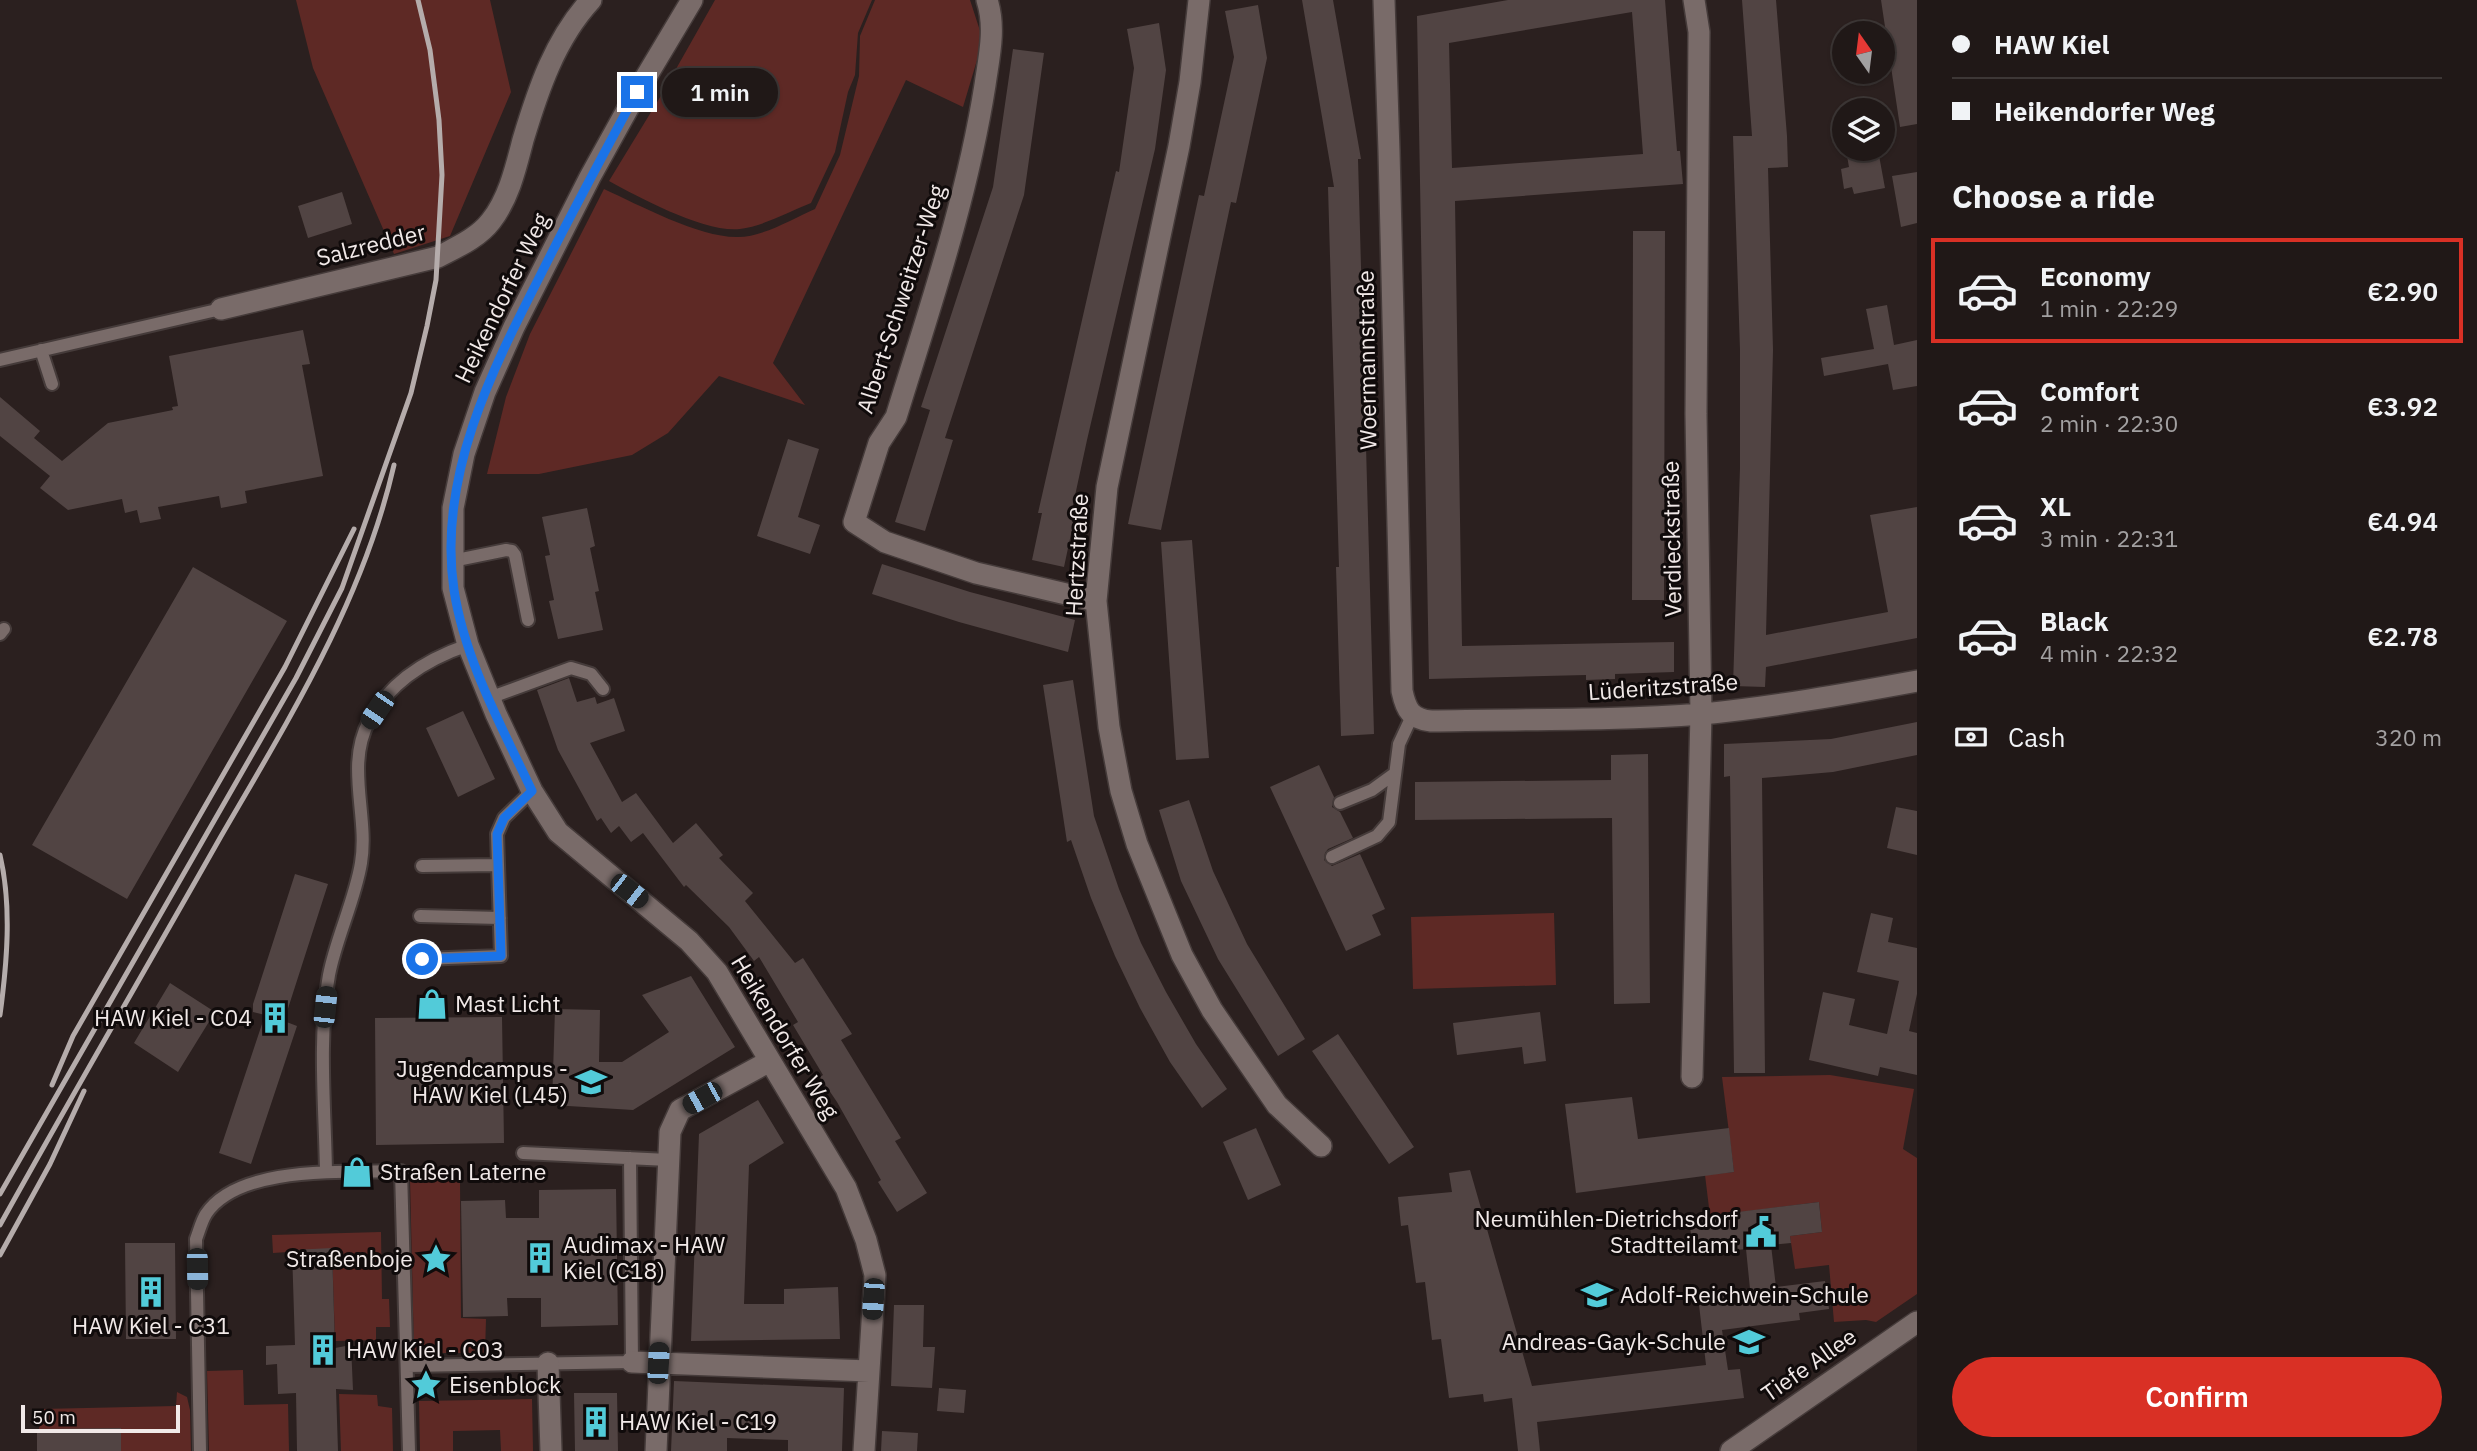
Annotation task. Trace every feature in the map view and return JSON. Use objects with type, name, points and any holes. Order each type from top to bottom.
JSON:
[{"type":"street","name":"Salzredder","points":[[221,309],[438,257],[470,240],[492,220],[510,187],[536,99],[554,53],[577,15],[591,0]]},
{"type":"street","name":"Heikendorfer Weg","points":[[692,0],[590,177],[514,327],[485,392],[464,454],[453,508],[453,587],[468,645],[489,698],[532,791],[558,832],[689,941],[717,972],[846,1188],[866,1240],[875,1275],[864,1451]]},
{"type":"street","name":"Albert-Schweitzer-Weg","points":[[987,0],[992,38],[973,151],[958,215],[896,417],[879,443],[854,522],[885,542],[963,569],[1096,601]]},
{"type":"street","name":"Hertzstraße","points":[[1199,0],[1180,146],[1107,487],[1096,601],[1108,727],[1121,791],[1137,844],[1156,897],[1182,955],[1212,1010],[1277,1105],[1321,1146]]},
{"type":"street","name":"Woermannstraße","points":[[1384,0],[1402,691],[1404,704],[1412,716]]},
{"type":"street","name":"Verdieckstraße","points":[[1692,1077],[1701,714],[1696,414],[1699,45],[1694,0]]},
{"type":"street","name":"Lüderitzstraße","points":[[1412,716],[1431,721],[1701,714],[1917,681]]},
{"type":"street","points":[[656,1451],[670,1132],[680,1110],[770,1061]]},
{"type":"street","name":"Tiefe Allee","points":[[1731,1451],[1917,1322]]},
{"type":"street","points":[[632,1362],[869,1371]]},
{"type":"street","points":[[548,1363],[551,1451]]},
{"type":"lane","points":[[0,360],[221,309]]},
{"type":"lane","points":[[41,350],[52,384]]},
{"type":"lane","points":[[452,561],[512,551],[528,620]]},
{"type":"lane","points":[[326,1172],[324,1022],[333,958],[361,863],[358,783],[361,747],[369,722],[386,697],[403,679],[425,663],[468,645]]},
{"type":"lane","points":[[489,698],[571,668],[591,674],[603,690]]},
{"type":"lane","points":[[1332,857],[1377,836],[1389,822],[1399,744],[1412,716]]},
{"type":"lane","points":[[1340,803],[1371,790],[1394,774]]},
{"type":"lane","points":[[422,959],[501,956],[497,834],[504,818],[532,791]]},
{"type":"lane","points":[[422,866],[497,865]]},
{"type":"lane","points":[[419,916],[500,918]]},
{"type":"lane","points":[[523,1153],[668,1160]]},
{"type":"lane","points":[[407,1366],[632,1362],[630,1158]]},
{"type":"lane","points":[[200,1451],[196,1240],[206,1213],[230,1193],[258,1181],[301,1172],[401,1171],[409,1451]]},
{"type":"shaded area","points":[[296,0],[490,0],[511,92],[450,236],[394,254],[313,68]]},
{"type":"shaded area","points":[[715,0],[872,0],[858,33],[855,75],[848,92],[835,152],[811,203],[767,222],[740,229],[709,226],[691,220],[609,181]]},
{"type":"shaded area","points":[[875,0],[970,0],[983,40],[963,107],[906,80],[773,363],[805,405],[719,376],[668,433],[632,455],[539,474],[487,474],[506,397],[530,334],[604,189],[670,219],[723,236],[757,234],[815,209],[840,155],[859,76],[860,36]]},
{"type":"shaded area","points":[[1554,913],[1556,985],[1413,989],[1411,917]]},
{"type":"shaded area","points":[[1830,1075],[1914,1089],[1903,1149],[1917,1158],[1917,1294],[1876,1322],[1834,1322],[1829,1265],[1795,1269],[1790,1236],[1822,1232],[1819,1202],[1710,1216],[1705,1175],[1734,1172],[1722,1077]]},
{"type":"shaded area","points":[[410,1178],[460,1179],[461,1318],[486,1319],[485,1353],[414,1353]]},
{"type":"shaded area","points":[[381,1232],[382,1299],[389,1299],[390,1327],[376,1327],[376,1340],[335,1341],[332,1249],[273,1253],[272,1235]]},
{"type":"shaded area","points":[[243,1370],[244,1405],[288,1404],[289,1451],[209,1451],[207,1371]]},
{"type":"shaded area","points":[[177,1392],[187,1397],[191,1451],[121,1451],[121,1429],[39,1429],[41,1409],[176,1406]]},
{"type":"shaded area","points":[[339,1394],[377,1395],[378,1406],[392,1408],[393,1451],[341,1451]]},
{"type":"shaded area","points":[[532,1399],[533,1451],[501,1451],[500,1430],[453,1431],[453,1451],[420,1451],[419,1401]]},
{"type":"building","points":[[1302,0],[1333,0],[1361,159],[1358,159],[1374,734],[1341,736],[1328,187],[1334,187]]},
{"type":"building","points":[[1508,0],[1665,0],[1677,151],[1680,151],[1683,184],[1455,201],[1462,646],[1674,642],[1674,672],[1615,674],[1615,679],[1586,680],[1586,675],[1429,679],[1417,16]],"holes":[[[1632,12],[1643,154],[1452,168],[1449,43]]]},
{"type":"building","points":[[1742,0],[1776,0],[1787,136],[1788,167],[1768,168],[1773,350],[1766,635],[1888,612],[1870,515],[1917,507],[1917,638],[1766,667],[1765,687],[1733,686],[1740,468],[1740,350],[1733,136],[1752,136]]},
{"type":"building","points":[[1881,0],[1917,0],[1917,124],[1900,127],[1894,84],[1895,21],[1884,21]]},
{"type":"building","points":[[1258,5],[1267,58],[1236,203],[1231,202],[1161,530],[1128,524],[1199,195],[1204,196],[1234,57],[1225,11]]},
{"type":"building","points":[[1159,23],[1166,70],[1155,149],[1087,440],[1070,519],[1074,520],[1064,567],[1032,560],[1042,513],[1038,513],[1116,171],[1119,172],[1134,68],[1127,29]]},
{"type":"building","points":[[1013,49],[1044,53],[1024,195],[945,438],[953,440],[925,531],[895,522],[930,410],[921,407],[993,187]]},
{"type":"building","points":[[1848,161],[1880,161],[1885,188],[1854,194],[1852,187],[1844,189],[1841,169],[1849,167]]},
{"type":"building","points":[[1917,172],[1917,223],[1901,227],[1892,176]]},
{"type":"building","points":[[342,192],[352,224],[308,238],[298,206]]},
{"type":"building","points":[[1633,231],[1665,231],[1664,600],[1632,600]]},
{"type":"building","points":[[1887,305],[1894,345],[1917,340],[1917,386],[1893,390],[1888,364],[1824,376],[1821,358],[1874,349],[1866,309]]},
{"type":"building","points":[[303,330],[310,364],[302,365],[323,476],[245,491],[247,503],[221,508],[219,496],[158,507],[161,519],[140,523],[137,510],[125,513],[122,499],[68,510],[40,488],[50,476],[0,436],[0,397],[40,431],[34,438],[62,461],[108,423],[173,410],[172,407],[178,406],[169,356]]},
{"type":"building","points":[[788,439],[819,449],[798,517],[820,525],[810,554],[757,536]]},
{"type":"building","points":[[587,508],[595,546],[590,548],[599,591],[595,592],[603,630],[558,639],[549,601],[554,600],[545,556],[550,555],[542,517]]},
{"type":"building","points":[[1192,540],[1209,758],[1176,760],[1161,542]]},
{"type":"building","points":[[882,564],[970,592],[1075,620],[1068,652],[959,622],[872,594]]},
{"type":"building","points":[[193,567],[287,621],[127,899],[32,845]]},
{"type":"building","points":[[569,678],[577,702],[595,697],[597,704],[614,698],[625,731],[590,743],[622,802],[636,793],[673,843],[696,823],[723,855],[719,858],[753,893],[745,901],[795,963],[803,958],[852,1034],[841,1040],[901,1138],[895,1141],[927,1193],[897,1212],[878,1182],[881,1180],[837,1102],[820,1077],[823,1075],[793,1025],[798,1022],[759,957],[754,961],[729,927],[686,885],[684,887],[643,833],[631,842],[619,826],[611,833],[601,818],[597,821],[558,750],[537,690]]},
{"type":"building","points":[[1073,680],[1094,816],[1119,889],[1141,943],[1166,992],[1196,1044],[1227,1089],[1202,1108],[1170,1062],[1140,1008],[1091,898],[1071,840],[1067,842],[1043,685]]},
{"type":"building","points":[[463,711],[495,779],[458,797],[426,728]]},
{"type":"building","points":[[1917,722],[1917,755],[1833,772],[1762,778],[1765,1073],[1734,1073],[1730,776],[1724,777],[1724,744],[1831,739]]},
{"type":"building","points":[[1648,754],[1650,1003],[1614,1004],[1612,818],[1415,820],[1415,782],[1611,780],[1611,755]]},
{"type":"building","points":[[1319,765],[1334,797],[1332,807],[1340,812],[1353,838],[1328,849],[1324,860],[1332,866],[1360,854],[1385,909],[1372,915],[1381,935],[1346,951],[1270,787]]},
{"type":"building","points":[[1189,800],[1213,871],[1247,944],[1305,1039],[1278,1056],[1218,959],[1181,881],[1159,810]]},
{"type":"building","points":[[1896,807],[1917,811],[1917,855],[1887,848]]},
{"type":"building","name":"HAW Kiel - C04","points":[[295,874],[328,884],[284,1021],[297,1026],[251,1164],[219,1153],[265,1015],[253,1012],[253,1004]]},
{"type":"building","points":[[1871,913],[1893,918],[1888,942],[1917,948],[1917,994],[1909,1031],[1917,1033],[1917,1075],[1880,1067],[1878,1076],[1809,1060],[1823,992],[1855,999],[1849,1025],[1887,1034],[1899,981],[1857,972]]},
{"type":"building","points":[[691,976],[735,1047],[633,1110],[552,1105],[555,1009],[600,1010],[599,1062],[622,1062],[669,1032],[642,995]]},
{"type":"building","points":[[170,983],[215,1012],[178,1072],[134,1043]]},
{"type":"building","points":[[1540,1012],[1546,1061],[1524,1064],[1522,1047],[1457,1055],[1453,1023]]},
{"type":"building","points":[[502,1017],[504,1143],[376,1145],[375,1018]]},
{"type":"building","points":[[1338,1034],[1414,1147],[1389,1164],[1312,1051]]},
{"type":"building","points":[[1632,1097],[1638,1139],[1729,1128],[1734,1172],[1576,1193],[1565,1104]]},
{"type":"building","points":[[758,1100],[784,1143],[749,1165],[744,1304],[784,1304],[784,1289],[838,1287],[840,1339],[691,1341],[699,1134]]},
{"type":"building","points":[[1256,1128],[1281,1185],[1248,1200],[1223,1142]]},
{"type":"building","points":[[1470,1170],[1532,1386],[1706,1365],[1698,1296],[1750,1289],[1746,1249],[1702,1254],[1702,1251],[1693,1252],[1689,1218],[1819,1202],[1822,1232],[1790,1236],[1791,1243],[1771,1245],[1776,1287],[1825,1281],[1829,1309],[1799,1313],[1800,1320],[1722,1330],[1728,1370],[1740,1369],[1744,1398],[1537,1422],[1540,1451],[1518,1451],[1512,1398],[1484,1402],[1483,1394],[1449,1398],[1441,1339],[1432,1340],[1425,1282],[1416,1283],[1408,1225],[1401,1226],[1398,1197],[1452,1192],[1449,1173]]},
{"type":"building","name":"Audimax - HAW Kiel (C18)","points":[[616,1189],[618,1325],[541,1327],[541,1298],[507,1298],[508,1316],[463,1317],[461,1201],[505,1200],[506,1218],[539,1218],[539,1190]]},
{"type":"building","name":"HAW Kiel - C31","points":[[125,1243],[175,1243],[176,1339],[126,1339]]},
{"type":"building","name":"HAW Kiel - C03","points":[[332,1248],[335,1348],[351,1345],[353,1390],[336,1389],[338,1451],[297,1451],[296,1393],[278,1394],[277,1364],[266,1365],[266,1346],[295,1345],[292,1250]]},
{"type":"building","points":[[894,1305],[924,1305],[923,1347],[935,1347],[932,1388],[891,1386]]},
{"type":"building","points":[[674,1381],[844,1388],[842,1451],[788,1451],[788,1440],[727,1438],[727,1451],[671,1451]]},
{"type":"building","points":[[939,1388],[966,1390],[964,1413],[937,1411]]},
{"type":"building","name":"HAW Kiel - C19","points":[[574,1393],[617,1393],[618,1451],[575,1451]]},
{"type":"building","points":[[121,1428],[121,1451],[37,1451],[37,1429]]},
{"type":"building","points":[[882,1431],[918,1433],[917,1451],[881,1451]]},
{"type":"railway","points":[[0,1194],[296,678],[342,588],[411,393],[436,280],[442,175],[439,120],[430,50],[418,0]]},
{"type":"railway","points":[[0,1225],[272,749],[321,658],[363,564],[394,465]]},
{"type":"railway","points":[[52,1085],[73,1036],[285,667],[354,529]]},
{"type":"railway","points":[[0,855],[7,914],[5,975],[0,1015]]},
{"type":"railway","points":[[0,1255],[50,1164],[84,1091]]},
{"type":"place","name":"Mast Licht","points":[[432,1004]]},
{"type":"place","name":"HAW Kiel - C04","points":[[275,1018]]},
{"type":"place","name":"Jugendcampus - HAW Kiel (L45)","points":[[591,1082]]},
{"type":"place","name":"Straßen Laterne","points":[[357,1172]]},
{"type":"place","name":"Neumühlen-Dietrichsdorf Stadtteilamt","points":[[1761,1232]]},
{"type":"place","name":"Audimax - HAW Kiel (C18)","points":[[540,1258]]},
{"type":"place","name":"Straßenboje","points":[[436,1259]]},
{"type":"place","name":"HAW Kiel - C31","points":[[151,1292]]},
{"type":"place","name":"Adolf-Reichwein-Schule","points":[[1597,1295]]},
{"type":"place","name":"Andreas-Gayk-Schule","points":[[1749,1342]]},
{"type":"place","name":"HAW Kiel - C03","points":[[323,1350]]},
{"type":"place","name":"Eisenblock","points":[[426,1385]]},
{"type":"place","name":"HAW Kiel - C19","points":[[596,1422]]},
{"type":"route","points":[[422,959],[501,956],[497,834],[504,818],[532,791],[472,659],[453,587],[452,517],[464,454],[485,392],[514,327],[590,177],[637,92]]}]
